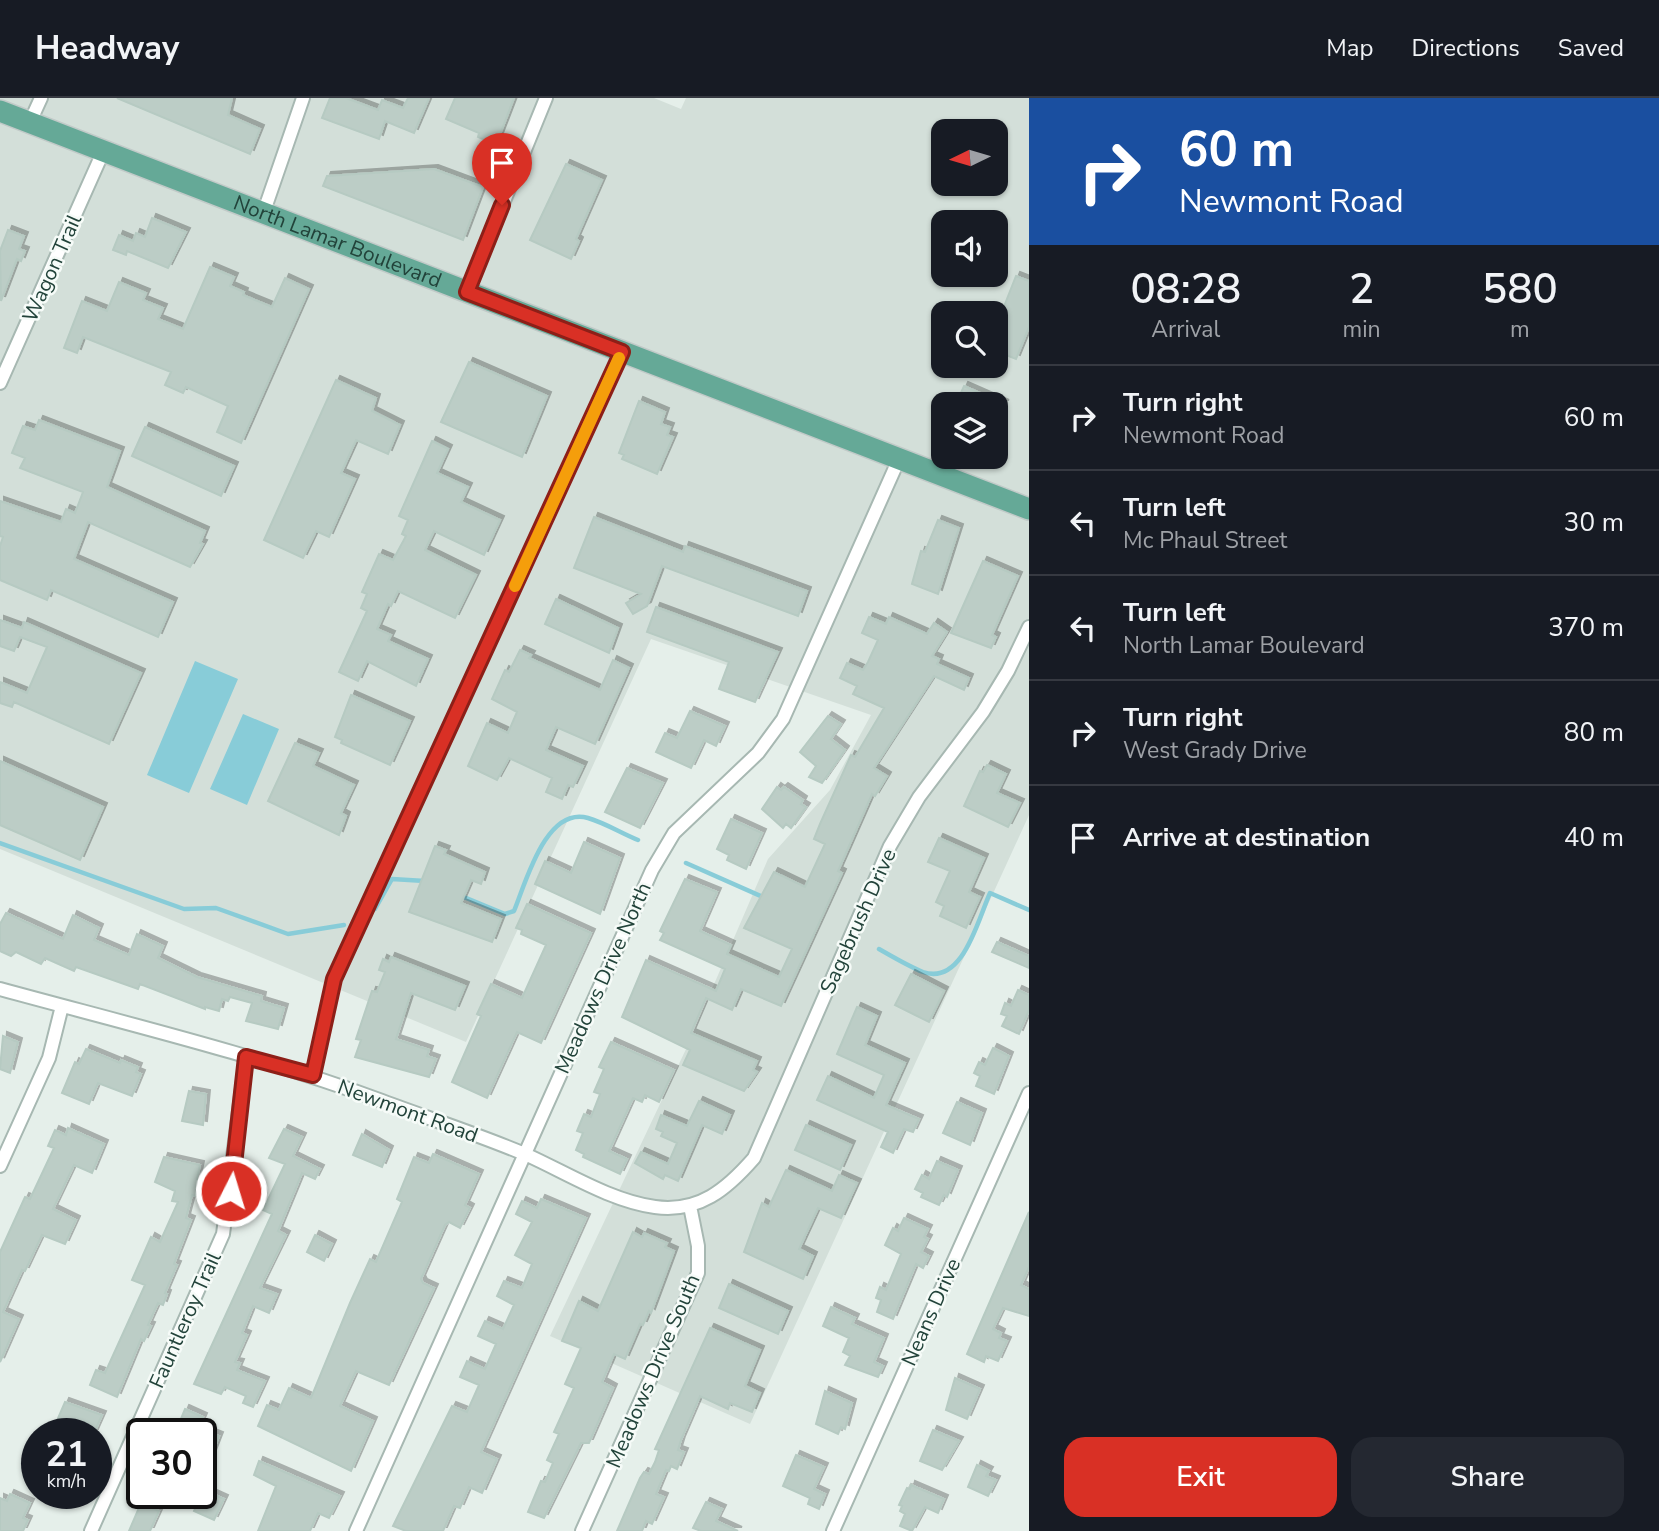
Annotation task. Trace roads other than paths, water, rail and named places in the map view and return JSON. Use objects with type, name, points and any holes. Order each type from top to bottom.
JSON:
[{"type":"main road","name":"North Lamar Boulevard","points":[[0,111],[1029,509]]},
{"type":"street","points":[[30,122],[41,98]]},
{"type":"street","points":[[263,214],[303,98]]},
{"type":"street","points":[[467,292],[546,98]]},
{"type":"street","name":"Wagon Trail","points":[[0,383],[103,152]]},
{"type":"street","points":[[313,1075],[334,979],[622,352]]},
{"type":"street","name":"Meadows Drive North","points":[[356,1531],[652,870],[674,833],[758,753],[783,719],[899,458]]},
{"type":"street","name":"Sagebrush Drive","points":[[690,1206],[723,1190],[754,1158],[890,846],[919,797],[983,712],[1008,671],[1029,627]]},
{"type":"street","name":"Newmont Road","points":[[0,989],[313,1075],[523,1154],[627,1200],[656,1207],[690,1206]]},
{"type":"street","points":[[0,1166],[49,1058],[62,1006]]},
{"type":"street","name":"Fauntleroy Trail","points":[[91,1531],[223,1234],[246,1057]]},
{"type":"street","name":"Neans Drive","points":[[833,1531],[1029,1093]]},
{"type":"street","name":"Meadows Drive South","points":[[582,1531],[698,1273],[698,1246],[690,1206]]},
{"type":"water","points":[[195,661],[238,679],[189,793],[147,775]]},
{"type":"water","points":[[243,714],[279,729],[247,805],[210,789]]},
{"type":"waterway","points":[[459,895],[505,914],[514,911],[540,849],[560,823],[573,817],[594,820],[638,840]]},
{"type":"waterway","points":[[0,843],[184,909],[216,908],[288,934],[344,925]]},
{"type":"waterway","points":[[686,863],[765,898]]},
{"type":"waterway","points":[[375,909],[392,879],[425,881]]},
{"type":"waterway","points":[[879,949],[917,970],[937,974],[949,969],[967,948],[990,893],[1029,910]]}]
